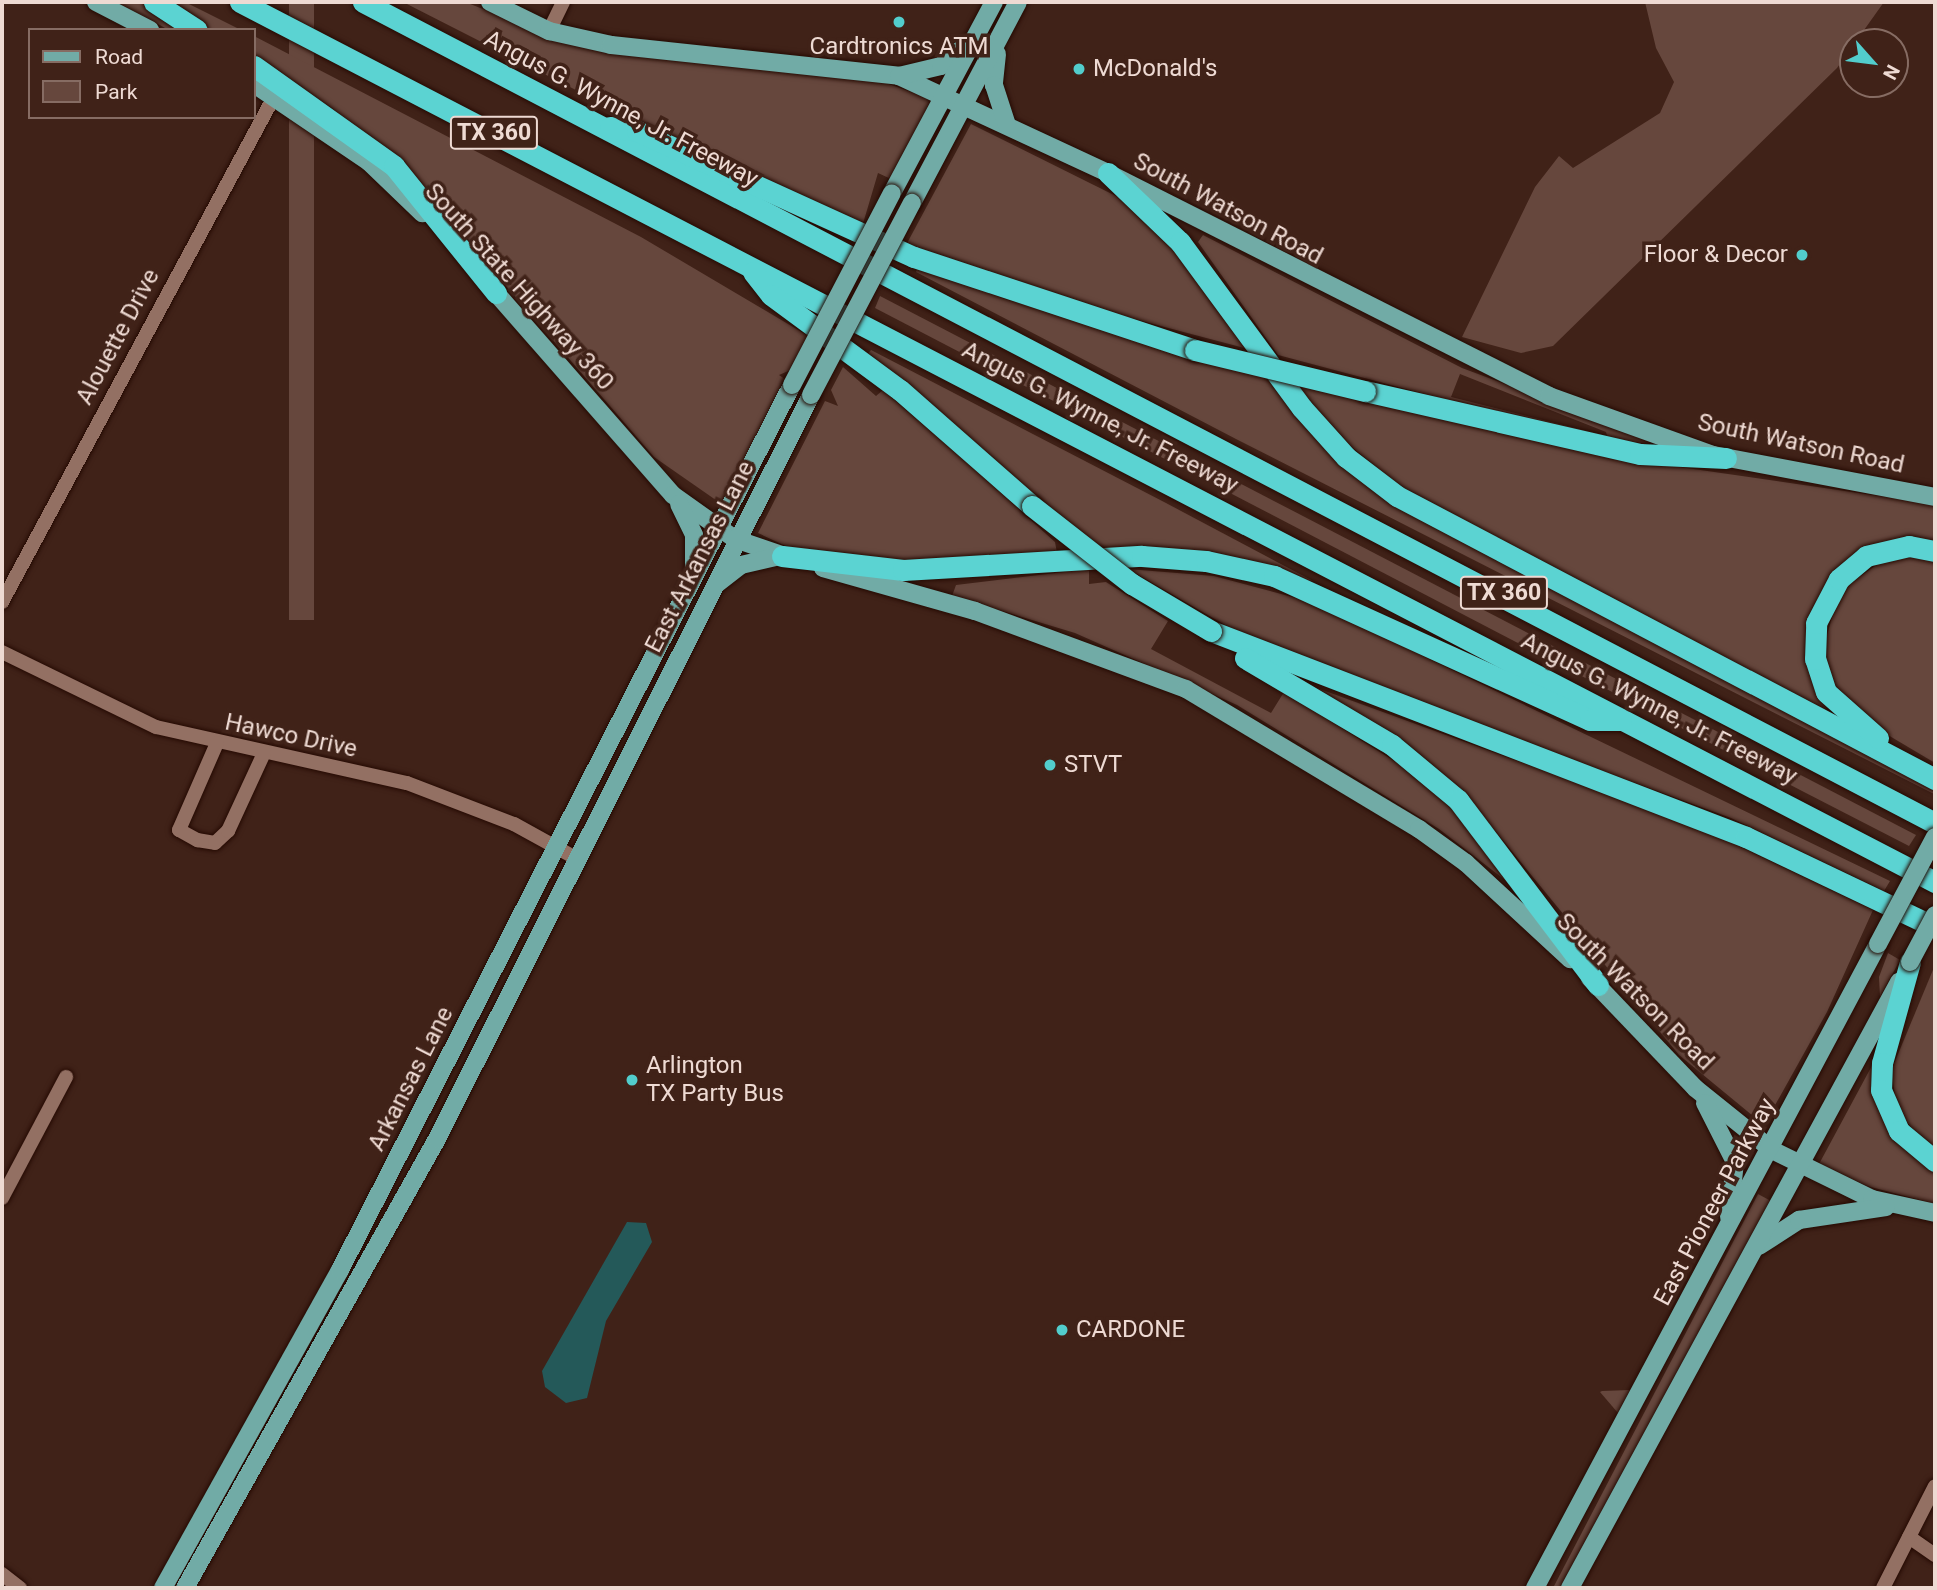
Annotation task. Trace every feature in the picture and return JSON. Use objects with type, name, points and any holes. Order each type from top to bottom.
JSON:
[{"type":"highway","points":[[154,2],[194,28]]},
{"type":"highway","name":"Angus G. Wynne, Jr. Freeway","points":[[240,2],[1935,882]]},
{"type":"highway","name":"Angus G. Wynne, Jr. Freeway","points":[[363,2],[596,126],[1525,604],[1935,823]]},
{"type":"highway","points":[[256,67],[394,166],[496,293]]},
{"type":"highway","points":[[596,126],[637,131],[914,257],[1195,350],[1640,454],[1726,458]]},
{"type":"highway","points":[[1108,173],[1180,242],[1301,408],[1346,457],[1398,496],[1935,779]]},
{"type":"highway","points":[[747,265],[771,295],[901,390],[1032,506],[1132,584],[1211,631],[1241,656],[1392,745],[1458,800],[1598,985]]},
{"type":"highway","points":[[1905,764],[1826,692],[1815,659],[1816,623],[1839,579],[1866,556],[1909,546],[1935,551]]},
{"type":"highway","points":[[782,556],[903,570],[1142,556],[1206,561],[1274,576],[1590,720],[1623,720]]},
{"type":"highway","points":[[1211,631],[1746,836],[1935,927]]},
{"type":"highway","points":[[1910,962],[1882,1063],[1881,1090],[1899,1130],[1935,1161]]},
{"type":"main road","points":[[96,2],[146,28]]},
{"type":"main road","name":"South Watson Road","points":[[490,2],[549,31],[611,45],[899,76],[1108,173],[1493,372],[1726,458],[1935,497]]},
{"type":"main road","name":"East Arkansas Lane","points":[[691,587],[717,528],[994,2]]},
{"type":"main road","name":"East Arkansas Lane","points":[[437,1139],[566,853],[704,603],[735,539],[1018,2]]},
{"type":"main road","points":[[899,76],[941,66],[979,30]]},
{"type":"main road","points":[[1003,30],[993,75],[1007,125]]},
{"type":"main road","name":"South State Highway 360","points":[[256,84],[275,94],[369,162],[496,293],[673,495],[735,539]]},
{"type":"main road","points":[[673,495],[694,535],[691,587]]},
{"type":"main road","name":"South Watson Road","points":[[735,539],[782,556],[975,611],[1186,688],[1466,863],[1598,985],[1695,1088],[1772,1150],[1798,1165],[1895,1206],[1935,1213]]},
{"type":"main road","points":[[704,603],[730,570],[782,556]]},
{"type":"main road","name":"Arkansas Lane","points":[[163,1588],[340,1270],[566,853],[691,587]]},
{"type":"main road","name":"East Pioneer Parkway","points":[[1536,1587],[1772,1150],[1935,837]]},
{"type":"main road","points":[[1570,1588],[1935,915]]},
{"type":"main road","points":[[1695,1088],[1735,1161],[1726,1233]]},
{"type":"main road","name":"Arkansas Lane","points":[[185,1588],[437,1139]]},
{"type":"main road","points":[[1749,1256],[1799,1220],[1895,1206]]},
{"type":"street","points":[[549,31],[563,2]]},
{"type":"street","name":"Alouette Drive","points":[[2,602],[275,94]]},
{"type":"street","name":"Hawco Drive","points":[[2,652],[156,727],[217,743],[407,783],[566,853]]},
{"type":"street","points":[[217,743],[179,830],[197,840],[215,843],[228,831],[264,753]]},
{"type":"street","points":[[2,1198],[66,1077]]},
{"type":"street","points":[[1883,1588],[1935,1486]]},
{"type":"street","points":[[1909,1537],[1935,1555]]},
{"type":"street","points":[[2,1574],[20,1588]]},
{"type":"green space","points":[[116,2],[146,2],[189,28],[165,28]]},
{"type":"green space","points":[[163,2],[185,2],[237,28],[204,28]]},
{"type":"green space","points":[[289,2],[314,2],[314,620],[289,620]]},
{"type":"green space","points":[[403,2],[465,2],[566,41],[886,83],[934,100],[893,180],[878,173],[862,227],[739,173]]},
{"type":"green space","points":[[1645,2],[1884,2],[1865,28],[1839,28],[1837,68],[1553,346],[1521,353],[1462,337],[1535,187],[1559,156],[1573,168],[1660,113],[1674,82],[1656,48]]},
{"type":"green space","points":[[256,37],[641,237],[810,337],[793,369],[779,375],[789,382],[723,505],[654,457],[435,204],[332,108],[256,60]]},
{"type":"green space","points":[[971,124],[1128,202],[1158,226],[1248,349],[1119,315],[905,247]]},
{"type":"green space","points":[[1203,235],[1462,368],[1680,449],[1567,432],[1278,355],[1198,242]],"holes":[[[1460,374],[1606,432],[1607,436],[1451,397]]]},
{"type":"green space","points":[[918,266],[1005,299],[1271,376],[1366,481],[1935,787],[1934,794],[1236,439],[916,272]]},
{"type":"green space","points":[[880,296],[1916,835],[1909,846],[1804,792],[875,308]]},
{"type":"green space","points":[[871,350],[1313,581],[1100,550],[866,356]]},
{"type":"green space","points":[[843,367],[876,396],[883,390],[982,476],[1055,542],[1057,553],[939,566],[792,549],[758,533],[825,401],[838,406],[831,390]]},
{"type":"green space","points":[[1292,381],[1652,463],[1935,506],[1935,542],[1897,542],[1819,601],[1827,714],[1411,495],[1343,440]]},
{"type":"green space","points":[[1935,556],[1935,763],[1861,719],[1830,681],[1822,654],[1839,591],[1888,557]]},
{"type":"green space","points":[[1089,569],[1089,584],[1106,582],[1168,621],[1151,649],[1271,713],[1284,692],[1407,769],[1462,818],[1514,887],[1439,829],[1237,705],[1075,633],[952,596],[956,585]]},
{"type":"green space","points":[[1128,569],[1214,576],[1311,602],[1890,881],[1884,891],[1731,818],[1265,648]]},
{"type":"green space","points":[[1317,688],[1699,827],[1873,910],[1827,1012],[1764,1125],[1679,1055],[1459,787],[1406,745]]},
{"type":"green space","points":[[1888,953],[1900,960],[1880,997],[1879,977]]},
{"type":"green space","points":[[1935,965],[1935,1153],[1898,1113],[1891,1071]]},
{"type":"green space","points":[[1875,1060],[1877,1086],[1935,1169],[1935,1204],[1867,1186],[1819,1164]]},
{"type":"green space","points":[[1758,1194],[1771,1201],[1563,1588],[1553,1588]]},
{"type":"green space","points":[[1630,1390],[1618,1413],[1600,1392],[1602,1391]]},
{"type":"water","points":[[627,1222],[646,1223],[652,1242],[606,1321],[587,1398],[566,1403],[545,1387],[542,1371]]},
{"type":"place","name":"Cardtronics ATM","points":[[899,22]]},
{"type":"place","name":"McDonald's","points":[[1079,69]]},
{"type":"place","name":"Floor & Decor","points":[[1802,255]]},
{"type":"place","name":"STVT","points":[[1050,765]]},
{"type":"place","name":"Arlington TX Party Bus","points":[[632,1080]]},
{"type":"place","name":"CARDONE","points":[[1062,1330]]}]
